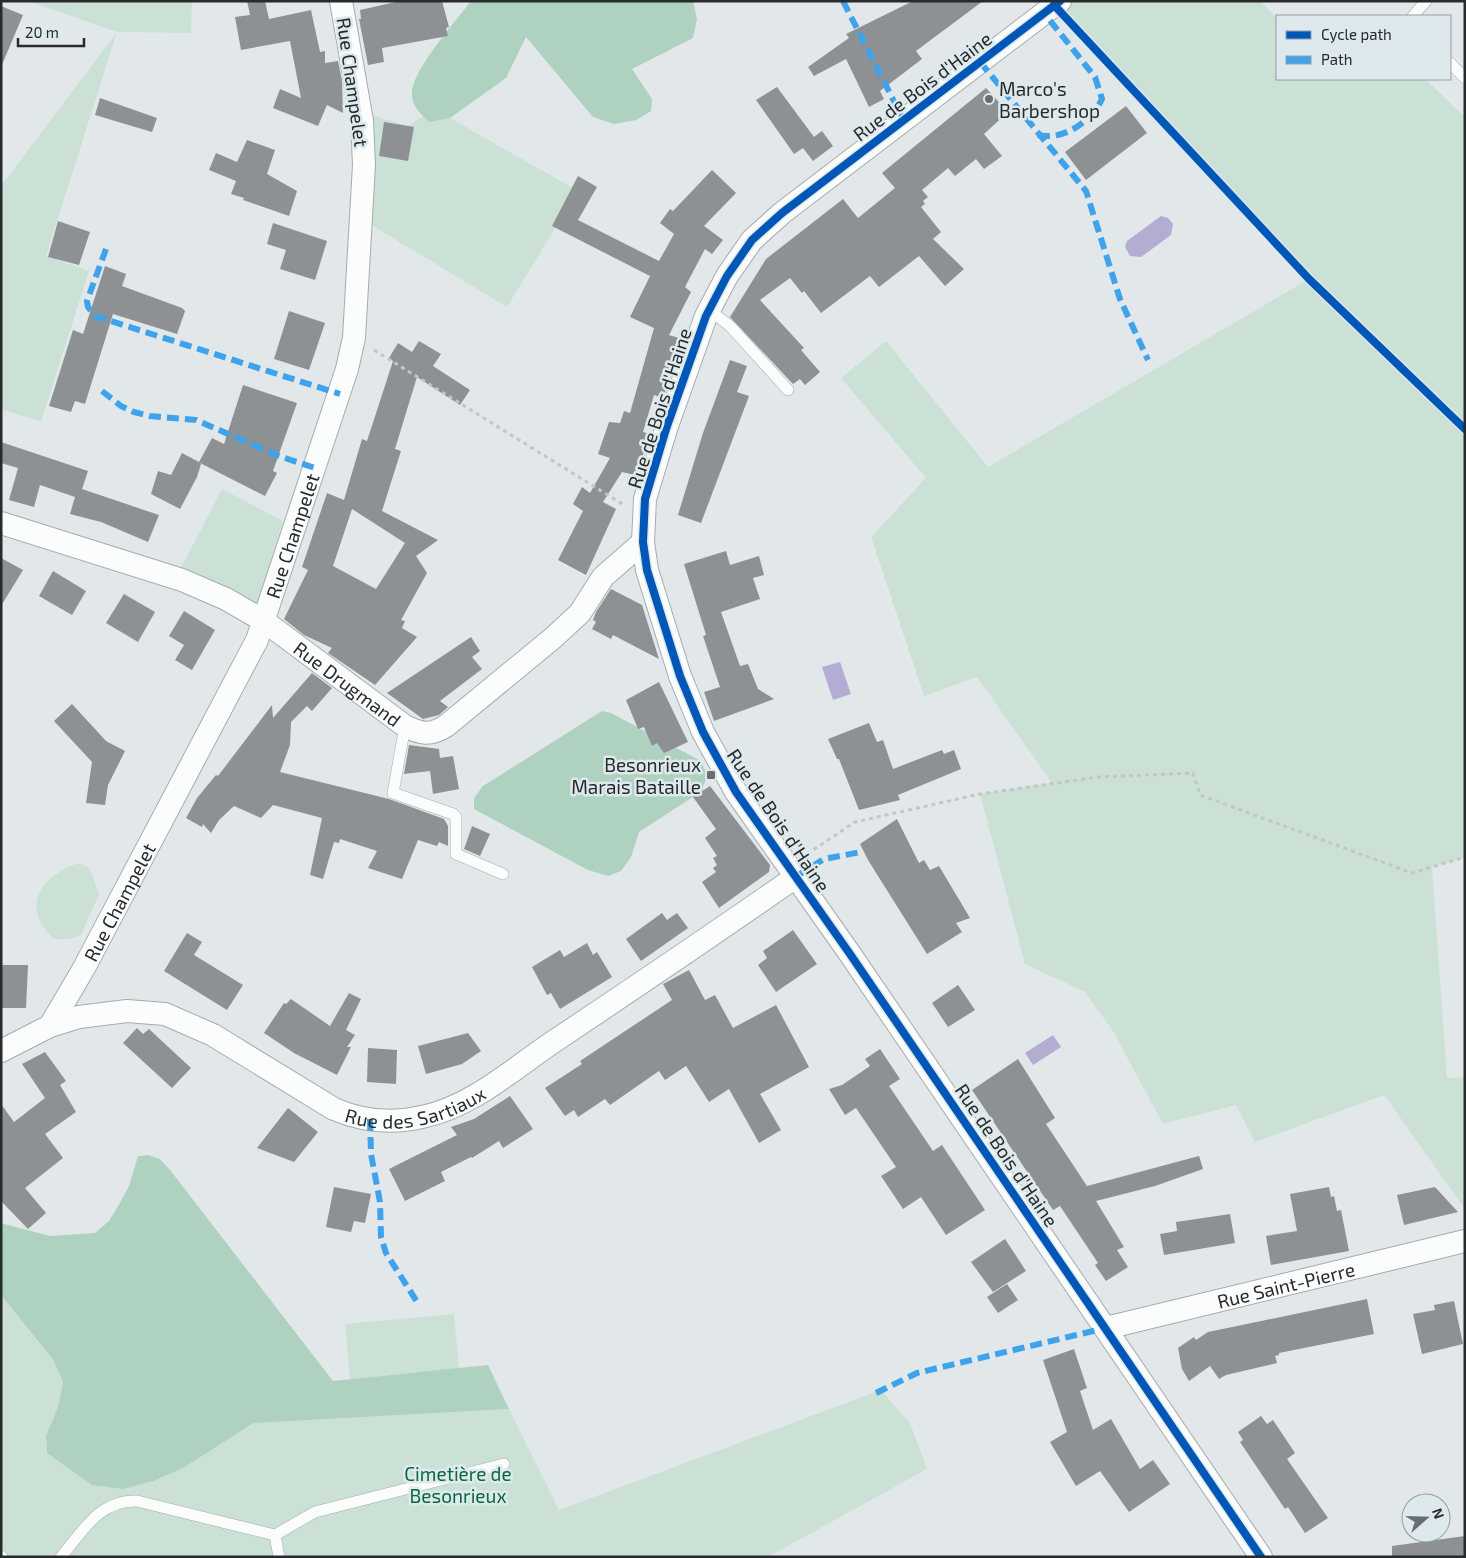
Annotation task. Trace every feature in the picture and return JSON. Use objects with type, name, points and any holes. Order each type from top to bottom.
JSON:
[{"type":"street","name":"Rue Champelet","points":[[50,1026],[84,968],[252,648],[264,621],[340,394],[354,338],[364,165],[362,121],[341,1]]},
{"type":"street","name":"Rue de Bois d'Haine","points":[[1057,3],[782,212],[752,240],[727,276],[709,310],[666,429],[643,513],[642,542],[647,570],[680,676],[704,732],[736,792],[793,871],[1261,1557]]},
{"type":"street","name":"Rue Drugmand","points":[[1,522],[182,580],[226,599],[264,621],[405,726],[426,734],[436,732],[446,726],[553,638],[580,613],[603,576],[642,542]]},
{"type":"street","name":"Rue des Sartiaux","points":[[1,1051],[50,1026],[108,1012],[165,1014],[213,1035],[341,1112],[355,1118],[378,1120],[423,1117],[468,1100],[653,976],[793,871]]},
{"type":"street","name":"Rue Saint-Pierre","points":[[1106,1328],[1465,1241]]},
{"type":"lane","points":[[1413,15],[1426,1]]},
{"type":"lane","points":[[1451,64],[1465,78]]},
{"type":"lane","points":[[709,310],[730,326],[788,390]]},
{"type":"lane","points":[[405,726],[393,792],[453,814],[456,817],[456,854],[502,874]]},
{"type":"lane","points":[[61,1557],[97,1514],[110,1505],[123,1501],[137,1501],[275,1535],[315,1512],[504,1464]]},
{"type":"lane","points":[[275,1535],[279,1557]]},
{"type":"path","points":[[1057,3],[1309,279],[1465,429]]},
{"type":"path","points":[[354,338],[628,508],[643,513]]},
{"type":"path","points":[[793,871],[855,822],[980,794],[1061,782],[1099,777],[1193,774],[1200,795],[1412,873],[1465,858]]},
{"type":"green space","points":[[28,1],[192,1],[191,33],[117,32]]},
{"type":"green space","points":[[471,1],[693,1],[697,19],[693,38],[632,69],[652,99],[651,111],[636,120],[614,124],[593,117],[526,37],[506,78],[450,118],[430,122],[420,113],[413,102],[414,83],[427,59]]},
{"type":"green space","points":[[1060,1],[1260,1],[1276,17],[1276,80],[1426,80],[1465,117],[1465,857],[1432,867],[1447,1078],[1465,1077],[1465,1209],[1384,1095],[1255,1142],[1236,1105],[1163,1124],[1113,1031],[1085,992],[1025,964],[980,794],[1052,783],[977,677],[924,696],[871,537],[926,478],[841,378],[886,341],[988,467],[1309,279],[1054,5]]},
{"type":"green space","points":[[117,32],[46,256],[89,271],[41,422],[1,409],[1,186]]},
{"type":"green space","points":[[361,112],[408,126],[423,116],[430,122],[450,118],[578,191],[507,307],[363,220]]},
{"type":"green space","points":[[222,489],[283,521],[257,604],[181,568]]},
{"type":"green space","points":[[602,711],[611,713],[701,761],[707,775],[702,791],[639,832],[631,857],[621,871],[608,876],[588,870],[474,809],[474,798],[483,786]]},
{"type":"green space","points":[[76,864],[82,864],[90,869],[99,894],[81,935],[70,939],[53,939],[39,920],[36,904],[38,896],[42,888],[54,876]]},
{"type":"green space","points":[[148,1155],[160,1159],[170,1170],[333,1381],[488,1365],[509,1409],[253,1423],[185,1467],[153,1481],[123,1489],[92,1485],[47,1453],[46,1436],[58,1407],[63,1382],[53,1360],[1,1295],[1,1223],[50,1236],[95,1233],[109,1221],[117,1208],[129,1186],[138,1156]]},
{"type":"green space","name":"Cimetière de Besonrieux","points":[[1,1295],[53,1361],[63,1382],[58,1407],[46,1436],[47,1453],[92,1485],[185,1467],[252,1423],[509,1409],[559,1510],[881,1390],[910,1423],[927,1469],[768,1557],[1,1557]]},
{"type":"green space","points":[[454,1314],[459,1369],[350,1379],[345,1324]]},
{"type":"shaded area","points":[[1161,216],[1168,218],[1173,224],[1171,235],[1141,257],[1130,256],[1125,247],[1127,241]]},
{"type":"shaded area","points":[[840,662],[851,694],[833,700],[822,667]]},
{"type":"shaded area","points":[[1053,1035],[1061,1047],[1033,1065],[1025,1053]]},
{"type":"building","points":[[247,1],[265,1],[269,19],[311,10],[320,52],[325,51],[325,63],[338,61],[342,81],[343,113],[327,105],[318,126],[273,108],[280,89],[301,98],[290,41],[241,50],[235,17],[250,15]]},
{"type":"building","points":[[400,1],[442,1],[449,27],[446,28],[448,36],[382,48],[384,62],[368,65],[359,19],[361,19],[360,10]]},
{"type":"building","points":[[913,1],[983,1],[916,51],[922,59],[880,91],[884,99],[869,107],[846,59],[814,76],[808,67],[849,38],[846,34]]},
{"type":"building","points":[[1,6],[23,15],[1,67]]},
{"type":"building","points":[[777,87],[814,137],[822,131],[833,146],[813,161],[803,148],[794,154],[756,100]]},
{"type":"building","points":[[986,88],[1008,112],[984,134],[1002,156],[984,169],[976,159],[955,176],[948,168],[922,190],[928,197],[923,201],[925,204],[921,207],[941,232],[933,239],[964,269],[945,286],[919,256],[879,287],[870,276],[821,313],[804,291],[802,293],[790,278],[760,300],[804,348],[801,350],[820,372],[805,385],[800,379],[793,384],[730,317],[766,259],[843,199],[858,218],[895,188],[882,173]]},
{"type":"building","points":[[100,98],[157,118],[152,132],[95,115]]},
{"type":"building","points":[[1126,106],[1147,133],[1086,180],[1065,152]]},
{"type":"building","points":[[384,122],[414,127],[408,161],[379,156]]},
{"type":"building","points":[[247,140],[275,150],[267,174],[297,191],[289,216],[231,194],[236,181],[209,170],[216,153],[237,162]]},
{"type":"building","points":[[712,170],[736,193],[704,226],[723,240],[712,254],[705,249],[685,287],[691,292],[669,335],[682,339],[663,398],[654,395],[643,432],[651,434],[635,475],[622,472],[603,502],[616,509],[586,575],[558,560],[583,511],[573,504],[582,487],[590,493],[610,458],[598,454],[609,422],[620,423],[624,411],[630,413],[654,328],[630,317],[650,276],[552,226],[578,176],[597,187],[578,220],[659,261],[674,234],[660,223],[670,209],[673,211]]},
{"type":"building","points":[[58,221],[90,232],[79,265],[48,257]]},
{"type":"building","points":[[273,223],[327,241],[315,280],[280,269],[286,250],[267,244]]},
{"type":"building","points":[[105,266],[126,274],[122,286],[182,308],[185,311],[177,334],[113,314],[85,404],[75,401],[71,412],[49,406],[73,330],[83,334]]},
{"type":"building","points":[[289,311],[325,323],[309,370],[274,359]]},
{"type":"building","points":[[419,341],[441,354],[433,366],[470,390],[460,405],[417,377],[395,449],[401,451],[382,511],[438,540],[416,556],[427,573],[401,620],[405,621],[402,628],[417,637],[375,685],[328,653],[332,648],[304,635],[284,619],[308,570],[302,567],[327,493],[344,500],[362,439],[367,441],[393,361],[389,358],[398,343],[412,352]],"holes":[[[352,509],[405,543],[376,589],[333,566]]]},
{"type":"building","points":[[730,360],[747,366],[737,392],[749,396],[701,523],[678,515],[703,433]]},
{"type":"building","points":[[243,385],[297,403],[273,471],[277,473],[265,496],[200,463],[197,477],[180,509],[151,494],[158,471],[171,475],[182,453],[199,462],[212,438],[224,444]]},
{"type":"building","points":[[1,442],[88,471],[82,489],[159,515],[148,542],[101,522],[70,514],[75,497],[40,485],[34,507],[9,500],[18,468],[1,463]]},
{"type":"building","points":[[726,551],[730,565],[759,556],[764,575],[753,578],[760,599],[721,612],[740,666],[748,664],[758,689],[774,699],[714,721],[704,692],[720,687],[703,636],[706,635],[684,564]]},
{"type":"building","points":[[1,558],[23,570],[1,606]]},
{"type":"building","points":[[53,571],[86,591],[72,615],[39,596]]},
{"type":"building","points":[[611,589],[642,605],[659,659],[613,635],[611,639],[592,629],[596,622],[593,620],[596,612]]},
{"type":"building","points":[[124,594],[155,612],[138,642],[106,623]]},
{"type":"building","points":[[184,611],[215,630],[192,670],[175,660],[184,645],[169,636]]},
{"type":"building","points":[[471,637],[480,651],[472,657],[482,669],[440,701],[448,707],[439,715],[423,719],[387,693]]},
{"type":"building","points":[[312,673],[332,688],[312,711],[307,706],[291,722],[290,745],[280,772],[389,799],[444,819],[448,826],[448,846],[439,842],[437,846],[418,840],[402,879],[368,868],[377,851],[340,839],[339,843],[334,842],[323,879],[310,875],[322,818],[273,805],[261,818],[234,806],[219,820],[211,833],[203,824],[202,827],[186,818],[197,798],[216,775],[218,776],[272,705],[273,718]]},
{"type":"building","points":[[659,682],[688,742],[664,753],[657,743],[652,746],[644,727],[638,729],[626,700]]},
{"type":"building","points":[[72,704],[106,741],[125,751],[108,785],[105,805],[86,803],[92,762],[54,721]]},
{"type":"building","points":[[869,723],[877,742],[883,740],[893,769],[942,750],[944,754],[954,750],[961,769],[898,795],[900,800],[859,810],[839,759],[837,759],[828,739]]},
{"type":"building","points":[[409,745],[439,749],[440,758],[453,756],[459,789],[433,794],[430,771],[404,774]]},
{"type":"building","points":[[710,786],[770,865],[769,872],[719,908],[702,882],[716,872],[713,868],[717,865],[713,858],[717,856],[705,838],[716,829],[693,797]]},
{"type":"building","points":[[897,819],[919,863],[924,860],[930,870],[939,866],[970,918],[956,923],[962,932],[927,954],[860,844]]},
{"type":"building","points":[[472,826],[490,834],[480,856],[464,849]]},
{"type":"building","points":[[662,913],[667,920],[677,913],[688,928],[641,961],[626,939]]},
{"type":"building","points":[[793,930],[817,964],[776,992],[758,965],[767,958],[763,951]]},
{"type":"building","points":[[187,933],[202,942],[194,955],[243,985],[227,1010],[164,971]]},
{"type":"building","points":[[587,943],[593,955],[597,952],[612,977],[560,1009],[551,993],[547,995],[532,967],[560,950],[564,957]]},
{"type":"building","points":[[1,965],[28,965],[26,1008],[1,1008]]},
{"type":"building","points":[[689,970],[705,1000],[715,995],[733,1028],[776,1005],[809,1067],[760,1094],[781,1130],[759,1143],[729,1089],[709,1102],[686,1066],[665,1080],[659,1071],[610,1105],[605,1099],[578,1117],[574,1110],[565,1116],[545,1088],[582,1064],[580,1061],[672,1000],[663,984]]},
{"type":"building","points":[[958,985],[975,1010],[948,1027],[932,1003]]},
{"type":"building","points":[[349,993],[361,999],[346,1030],[355,1035],[347,1047],[351,1047],[337,1075],[294,1053],[264,1033],[284,1003],[286,1004],[291,999],[330,1026]]},
{"type":"building","points":[[137,1028],[143,1034],[149,1029],[191,1068],[172,1088],[123,1043]]},
{"type":"building","points":[[468,1033],[481,1051],[462,1064],[426,1074],[418,1046]]},
{"type":"building","points":[[368,1048],[397,1050],[396,1084],[367,1082]]},
{"type":"building","points":[[880,1049],[900,1079],[889,1086],[933,1151],[942,1145],[985,1210],[946,1235],[921,1197],[903,1209],[881,1176],[896,1167],[856,1108],[845,1115],[829,1089],[842,1085],[870,1066],[865,1059]]},
{"type":"building","points":[[45,1052],[66,1081],[60,1085],[76,1112],[45,1134],[63,1158],[25,1188],[46,1213],[28,1229],[1,1201],[1,1104],[14,1122],[45,1098],[22,1064]]},
{"type":"building","points":[[1018,1059],[1055,1118],[1046,1124],[1087,1186],[1199,1156],[1203,1169],[1155,1186],[1096,1201],[1124,1247],[1117,1250],[1128,1267],[1106,1281],[1095,1265],[1098,1263],[1060,1206],[1053,1210],[972,1090]]},
{"type":"building","points":[[510,1096],[533,1129],[503,1148],[499,1141],[472,1158],[441,1172],[445,1181],[405,1201],[389,1169],[457,1135],[451,1127],[474,1119]]},
{"type":"building","points":[[288,1108],[318,1132],[294,1162],[257,1148]]},
{"type":"building","points":[[334,1187],[371,1194],[365,1223],[354,1221],[351,1232],[326,1227]]},
{"type":"building","points":[[1329,1187],[1331,1197],[1334,1196],[1337,1211],[1341,1210],[1349,1251],[1271,1265],[1266,1236],[1297,1231],[1290,1194]]},
{"type":"building","points":[[1435,1187],[1458,1212],[1404,1225],[1397,1195]]},
{"type":"building","points":[[1230,1214],[1235,1243],[1164,1255],[1160,1234],[1177,1231],[1176,1222]]},
{"type":"building","points":[[1005,1239],[1026,1271],[993,1292],[971,1262]]},
{"type":"building","points":[[1007,1284],[1018,1300],[998,1313],[987,1297]]},
{"type":"building","points":[[1367,1299],[1374,1334],[1279,1353],[1279,1355],[1275,1356],[1277,1363],[1226,1375],[1219,1379],[1210,1366],[1189,1381],[1182,1369],[1178,1348],[1194,1337],[1196,1340],[1208,1332]]},
{"type":"building","points":[[1454,1301],[1463,1344],[1422,1354],[1413,1314],[1435,1310],[1434,1305]]},
{"type":"building","points":[[1074,1349],[1087,1388],[1080,1391],[1093,1430],[1111,1419],[1140,1469],[1153,1460],[1170,1484],[1129,1512],[1100,1471],[1076,1486],[1050,1442],[1067,1432],[1043,1360]]},
{"type":"building","points":[[1261,1416],[1267,1424],[1273,1420],[1295,1453],[1287,1459],[1328,1518],[1305,1533],[1288,1507],[1285,1509],[1240,1442],[1243,1440],[1238,1432]]},
{"type":"building","points":[[1465,1536],[1465,1557],[1392,1557],[1392,1546],[1414,1543],[1451,1543],[1451,1538]]},
{"type":"marked path","points":[[843,1],[904,121]]},
{"type":"marked path","points":[[1038,135],[1057,135],[1075,128],[1091,115],[1102,99],[1095,77],[1044,13]]},
{"type":"marked path","points":[[980,62],[1086,191],[1120,299],[1148,360]]},
{"type":"marked path","points":[[106,249],[87,301],[88,307],[95,316],[340,394]]},
{"type":"marked path","points":[[102,391],[121,406],[134,412],[150,416],[196,420],[279,456],[315,468]]},
{"type":"marked path","points":[[797,876],[824,859],[861,852]]},
{"type":"marked path","points":[[370,1119],[371,1154],[380,1202],[381,1237],[386,1253],[419,1305]]},
{"type":"marked path","points":[[876,1393],[917,1373],[1106,1328]]},
{"type":"cycle path","points":[[1060,1],[782,213],[752,240],[727,276],[706,316],[666,429],[645,499],[643,542],[647,570],[680,676],[703,732],[736,792],[850,954],[1261,1557]]},
{"type":"cycle path","points":[[1054,5],[1309,279],[1465,429]]},
{"type":"place","name":"Marco's Barbershop","points":[[989,99]]},
{"type":"place","name":"Besonrieux Marais Bataille","points":[[711,775]]}]
